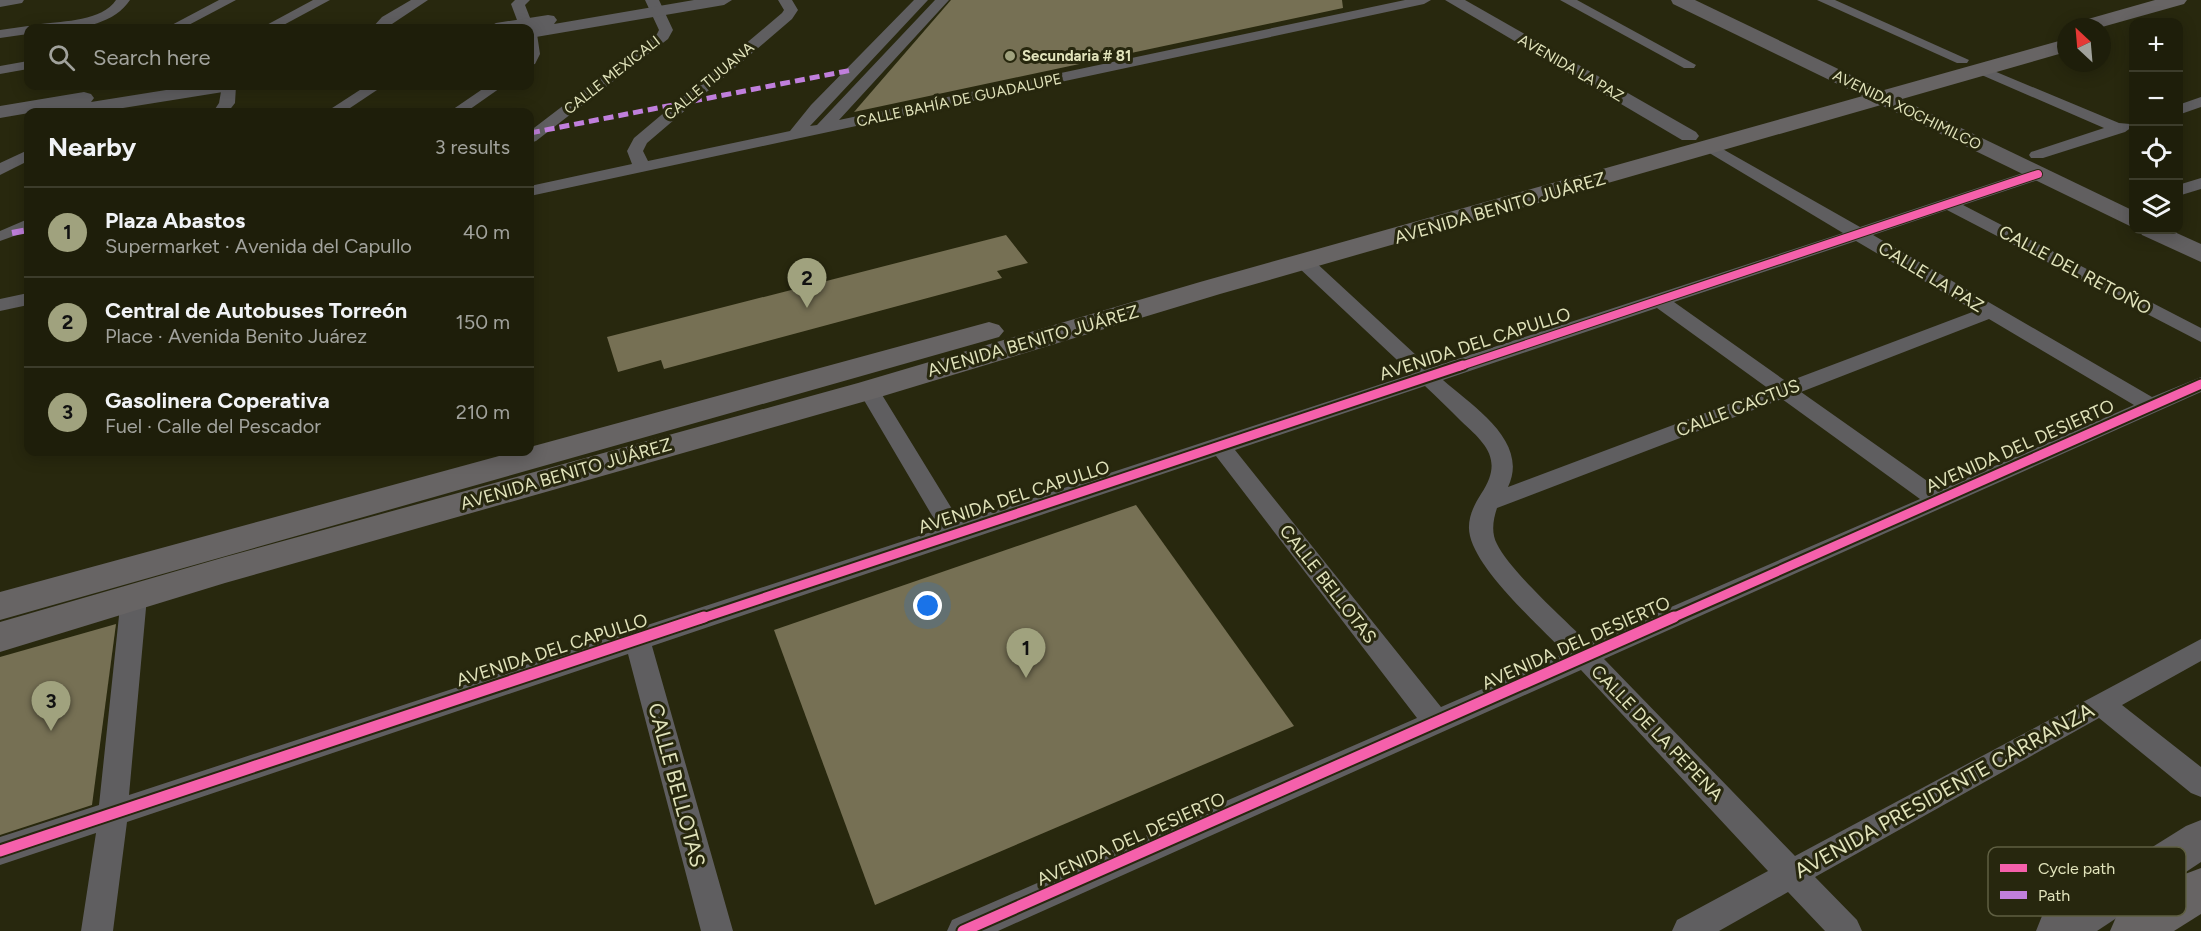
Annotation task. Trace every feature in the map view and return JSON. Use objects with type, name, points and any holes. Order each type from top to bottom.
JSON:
[{"type":"main road","name":"AVENIDA XOCHIMILCO","points":[[1680,0],[1883,90]]},
{"type":"main road","name":"AVENIDA XOCHIMILCO","points":[[1710,0],[1883,90],[2037,165],[2129,219]]},
{"type":"main road","points":[[2154,18],[2183,5]]},
{"type":"main road","points":[[2111,21],[2183,5]]},
{"type":"main road","points":[[2111,32],[2129,27]]},
{"type":"main road","name":"AVENIDA BENITO JUÁREZ","points":[[1972,65],[2057,34]]},
{"type":"main road","name":"AVENIDA BENITO JUÁREZ","points":[[0,606],[1017,323],[1441,215],[1972,65],[2057,47]]},
{"type":"main road","name":"AVENIDA XOCHIMILCO","points":[[2037,165],[2129,200]]},
{"type":"main road","name":"AVENIDA BENITO JUÁREZ","points":[[0,637],[225,570],[869,390],[1305,263],[1441,215]]},
{"type":"main road","points":[[2183,224],[2201,233]]},
{"type":"main road","points":[[2159,234],[2201,254]]},
{"type":"main road","points":[[840,372],[869,390],[898,368],[993,339],[1017,323]]},
{"type":"main road","points":[[225,570],[277,543],[288,534],[292,525]]},
{"type":"main road","points":[[2186,849],[2201,839]]},
{"type":"main road","points":[[2186,898],[2201,889]]},
{"type":"main road","points":[[2058,931],[2081,916]]},
{"type":"main road","points":[[2133,931],[2157,916]]},
{"type":"street","points":[[0,3],[17,0]]},
{"type":"street","points":[[66,24],[91,20],[116,9],[123,0]]},
{"type":"street","points":[[181,24],[229,0]]},
{"type":"street","points":[[276,24],[323,0]]},
{"type":"street","points":[[384,24],[421,0]]},
{"type":"street","points":[[523,0],[518,4],[525,24]]},
{"type":"street","points":[[534,29],[657,3],[724,0]]},
{"type":"street","name":"CALLE TIJUANA","points":[[642,167],[635,151],[640,141],[788,16],[791,10],[785,0]]},
{"type":"street","points":[[796,134],[816,108],[921,0]]},
{"type":"street","points":[[822,129],[942,0]]},
{"type":"street","name":"CALLE BAHÍA DE GUADALUPE","points":[[534,190],[1424,0]]},
{"type":"street","name":"AVENIDA LA PAZ","points":[[1453,0],[1700,142]]},
{"type":"street","points":[[1567,0],[1689,65]]},
{"type":"street","points":[[1824,0],[1972,65],[2126,126]]},
{"type":"street","name":"CALLE MEXICALI","points":[[534,135],[663,36],[666,30],[657,3]]},
{"type":"street","points":[[0,34],[24,31]]},
{"type":"street","points":[[0,70],[24,66]]},
{"type":"street","points":[[24,108],[133,90]]},
{"type":"street","points":[[92,108],[199,90]]},
{"type":"street","points":[[223,108],[227,103],[229,90]]},
{"type":"street","points":[[340,108],[370,90]]},
{"type":"street","points":[[462,108],[490,90]]},
{"type":"street","points":[[2183,108],[2201,102]]},
{"type":"street","points":[[0,112],[24,108]]},
{"type":"street","points":[[0,124],[24,120]]},
{"type":"street","name":"AVENIDA DEL CAPULLO","points":[[0,851],[1948,204],[2126,126]]},
{"type":"street","name":"CALLE LA PAZ","points":[[1700,142],[2151,406]]},
{"type":"street","points":[[0,170],[24,157]]},
{"type":"street","points":[[2183,189],[2201,183]]},
{"type":"street","name":"CALLE DEL RETOÑO","points":[[1948,204],[2201,336]]},
{"type":"street","points":[[0,236],[24,226]]},
{"type":"street","name":"CALLE DE LA PEPENA","points":[[1305,263],[1491,436],[1501,450],[1503,463],[1499,479],[1485,504],[1481,525],[1484,544],[1507,575],[1846,931]]},
{"type":"street","points":[[0,305],[24,300]]},
{"type":"street","points":[[1659,300],[1939,501]]},
{"type":"street","name":"CALLE CACTUS","points":[[1485,504],[1990,312]]},
{"type":"street","name":"AVENIDA DEL DESIERTO","points":[[963,931],[2201,384]]},
{"type":"street","points":[[869,390],[955,534]]},
{"type":"street","name":"CALLE BELLOTAS","points":[[1220,446],[1436,722]]},
{"type":"street","points":[[97,931],[113,814],[134,597]]},
{"type":"street","name":"CALLE BELLOTAS","points":[[637,639],[717,931]]},
{"type":"street","name":"AVENIDA PRESIDENTE CARRANZA","points":[[1688,931],[2201,649]]},
{"type":"street","points":[[2100,704],[2201,784]]},
{"type":"building","name":"Secundaria # 81","points":[[951,0],[1342,0],[1343,8],[854,112]]},
{"type":"building","points":[[1006,235],[1028,263],[997,271],[1002,278],[664,369],[661,360],[618,372],[607,337]]},
{"type":"building","points":[[1136,505],[1294,726],[875,905],[774,630]]},
{"type":"building","points":[[116,624],[92,805],[0,835],[0,657]]},
{"type":"marked path","points":[[534,132],[852,70]]},
{"type":"marked path","points":[[12,233],[24,231]]},
{"type":"cycle path","points":[[0,851],[2038,174]]},
{"type":"cycle path","points":[[963,931],[2201,384]]},
{"type":"place","name":"Secundaria # 81","points":[[1010,56]]},
{"type":"place","name":"Central de Autobuses Torreón","points":[[807,308]]},
{"type":"place","name":"Plaza Abastos","points":[[1026,678]]},
{"type":"place","name":"Gasolinera Coperativa","points":[[51,731]]}]
